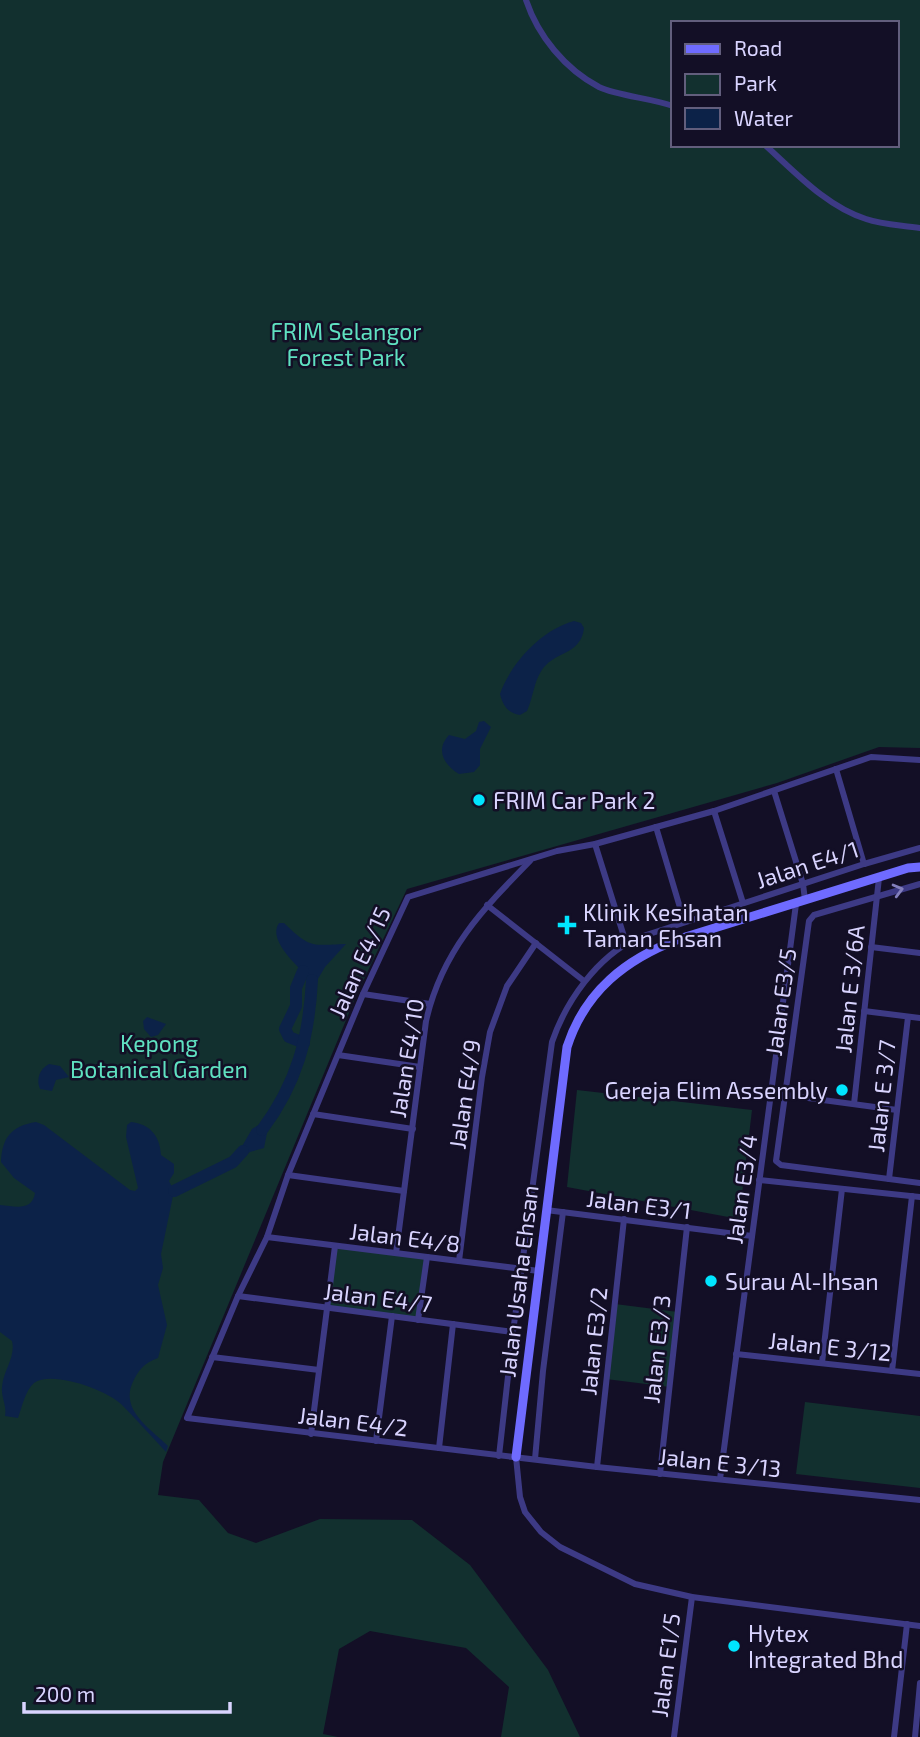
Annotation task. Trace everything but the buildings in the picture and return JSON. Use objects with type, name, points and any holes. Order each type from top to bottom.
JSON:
[{"type":"street","points":[[526,0],[534,21],[549,44],[578,72],[600,88],[671,106]]},
{"type":"street","points":[[767,147],[803,179],[849,212],[869,220],[920,228]]},
{"type":"street","name":"Jalan E4/15","points":[[187,1418],[238,1296],[267,1237],[288,1174],[363,994],[408,897],[557,851],[595,844],[714,811],[877,756],[920,760]]},
{"type":"street","points":[[836,769],[864,864]]},
{"type":"street","name":"Jalan E3/4","points":[[720,1479],[771,1093],[803,884],[775,791]]},
{"type":"street","points":[[714,811],[743,903]]},
{"type":"street","points":[[656,827],[684,921]]},
{"type":"street","points":[[595,844],[626,943]]},
{"type":"street","name":"Jalan E4/1","points":[[499,1456],[552,1042],[557,1027],[584,982],[626,943],[684,921],[920,847]]},
{"type":"street","name":"Jalan E4/10","points":[[396,1254],[430,1004],[453,951],[487,905],[532,859]]},
{"type":"street","name":"Jalan Usaha Ehsan","points":[[920,867],[908,868],[649,950],[623,967],[600,990],[575,1025],[567,1047],[516,1457],[518,1488],[523,1506],[534,1525],[560,1547],[635,1584],[692,1597],[920,1626]]},
{"type":"street","name":"Jalan E 3/6A","points":[[854,1104],[879,878]]},
{"type":"street","points":[[877,895],[920,884]]},
{"type":"street","name":"Jalan E3/5","points":[[877,895],[814,915],[809,921],[776,1161],[781,1166],[889,1179]]},
{"type":"street","points":[[487,905],[584,982]]},
{"type":"street","name":"Jalan E4/9","points":[[459,1261],[490,1032],[507,985],[536,943]]},
{"type":"street","points":[[871,947],[920,953]]},
{"type":"street","points":[[363,994],[430,1004]]},
{"type":"street","points":[[864,1012],[920,1018]]},
{"type":"street","name":"Jalan E 3/7","points":[[889,1179],[908,1017]]},
{"type":"street","points":[[552,1042],[567,1047]]},
{"type":"street","points":[[338,1055],[421,1067]]},
{"type":"street","points":[[771,1093],[897,1110]]},
{"type":"street","points":[[313,1114],[412,1129]]},
{"type":"street","points":[[288,1174],[404,1191]]},
{"type":"street","points":[[889,1179],[920,1183]]},
{"type":"street","points":[[759,1180],[916,1197],[892,1371]]},
{"type":"street","points":[[822,1363],[842,1189]]},
{"type":"street","name":"Jalan E3/1","points":[[546,1210],[752,1236]]},
{"type":"street","name":"Jalan E3/1","points":[[535,1459],[563,1212]]},
{"type":"street","name":"Jalan E3/2","points":[[597,1467],[624,1219]]},
{"type":"street","name":"Jalan E3/3","points":[[660,1474],[687,1227]]},
{"type":"street","name":"Jalan E4/8","points":[[267,1237],[538,1271]]},
{"type":"street","points":[[311,1434],[335,1246]]},
{"type":"street","points":[[418,1320],[427,1257]]},
{"type":"street","name":"Jalan E4/7","points":[[238,1296],[513,1332]]},
{"type":"street","points":[[376,1441],[392,1316]]},
{"type":"street","points":[[439,1448],[453,1324]]},
{"type":"street","name":"Jalan E 3/12","points":[[736,1354],[920,1374]]},
{"type":"street","points":[[212,1357],[319,1370]]},
{"type":"street","name":"Jalan E4/2","points":[[187,1418],[516,1457]]},
{"type":"street","name":"Jalan E 3/13","points":[[516,1457],[920,1500]]},
{"type":"street","name":"Jalan E1/5","points":[[674,1737],[692,1597]]},
{"type":"street","points":[[894,1737],[907,1624]]},
{"type":"street","points":[[915,1737],[920,1683]]},
{"type":"green space","name":"FRIM Selangor Forest Park","points":[[0,0],[920,0],[920,748],[879,747],[777,783],[407,889],[356,996],[163,1462],[158,1495],[199,1500],[228,1533],[256,1543],[320,1519],[412,1520],[470,1565],[548,1670],[580,1737],[501,1737],[509,1687],[466,1648],[370,1631],[339,1649],[323,1734],[338,1737],[0,1737]]},
{"type":"green space","points":[[577,1090],[752,1110],[739,1219],[567,1187]]},
{"type":"green space","points":[[335,1246],[427,1257],[418,1320],[327,1308]]},
{"type":"green space","points":[[615,1304],[678,1312],[670,1387],[606,1379]]},
{"type":"green space","points":[[805,1402],[920,1416],[920,1488],[796,1474]]},
{"type":"water","points":[[574,621],[581,623],[584,628],[579,642],[542,670],[527,711],[520,715],[509,711],[500,694],[512,671],[539,640],[562,625]]},
{"type":"water","points":[[484,721],[491,727],[480,749],[480,765],[474,772],[459,774],[443,757],[445,741],[449,735],[465,739],[476,731],[479,722]]},
{"type":"water","points":[[279,923],[284,923],[312,944],[346,944],[325,967],[315,984],[281,947],[276,930]]},
{"type":"water","points":[[147,1017],[166,1024],[158,1035],[151,1037],[144,1029],[143,1021]]},
{"type":"water","points":[[49,1064],[60,1066],[69,1077],[56,1080],[52,1091],[40,1089],[38,1082],[39,1075]]},
{"type":"water","points":[[270,1118],[264,1148],[250,1152],[233,1162],[252,1129]]},
{"type":"water","points":[[36,1122],[44,1125],[130,1190],[135,1191],[138,1188],[126,1137],[127,1125],[131,1122],[149,1128],[159,1142],[161,1155],[174,1164],[174,1173],[169,1181],[174,1191],[161,1254],[163,1268],[158,1285],[167,1325],[158,1358],[139,1371],[130,1394],[134,1411],[168,1446],[166,1452],[121,1404],[104,1393],[79,1383],[53,1379],[34,1383],[26,1395],[18,1418],[5,1416],[2,1387],[13,1347],[12,1341],[0,1332],[0,1205],[26,1205],[35,1193],[14,1178],[1,1162],[3,1146],[10,1134],[20,1127]]},
{"type":"waterway","points":[[303,971],[296,988],[296,1006],[285,1029],[289,1037],[304,1043]]},
{"type":"waterway","points":[[262,1130],[284,1095],[299,1059],[308,1021],[312,980]]},
{"type":"waterway","points":[[174,1191],[233,1162],[243,1151]]},
{"type":"place","name":"FRIM Car Park 2","points":[[479,800]]},
{"type":"place","name":"Klinik Kesihatan Taman Ehsan","points":[[567,925]]},
{"type":"place","name":"Gereja Elim Assembly","points":[[842,1090]]},
{"type":"place","name":"Surau Al-Ihsan","points":[[711,1281]]},
{"type":"place","name":"Hytex Integrated Bhd","points":[[734,1646]]},
{"type":"park label","name":"Kepong Botanical Garden","points":[[159,1056]]}]
